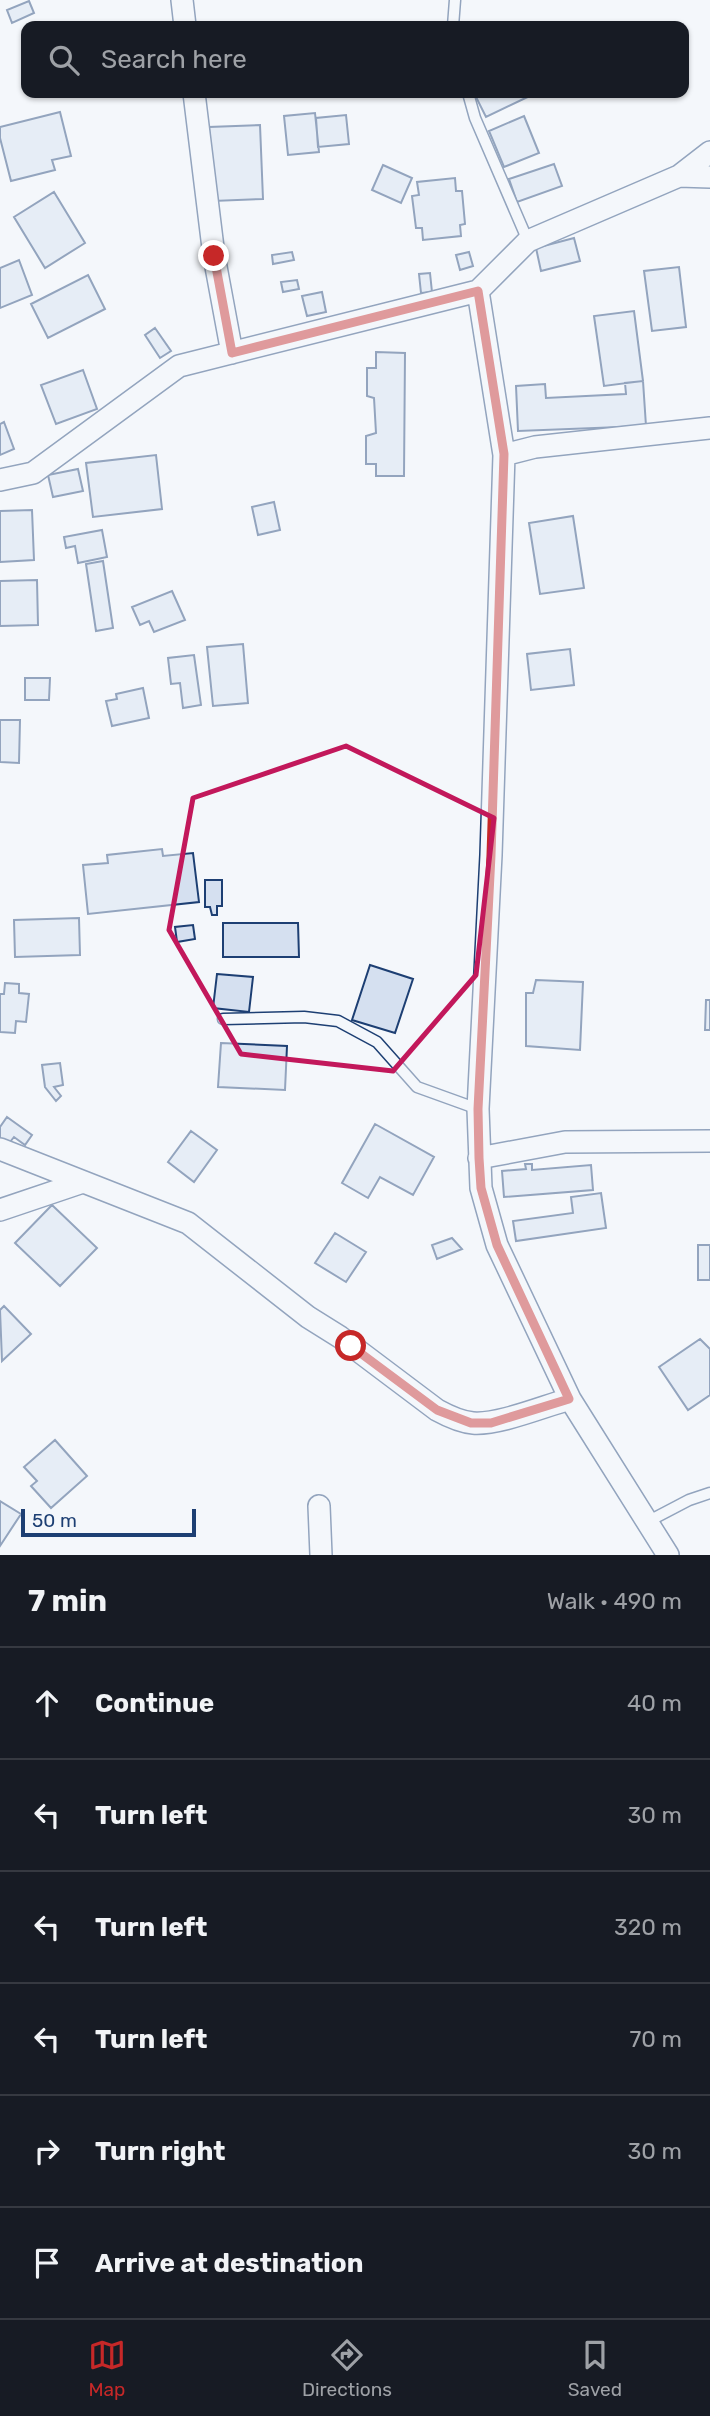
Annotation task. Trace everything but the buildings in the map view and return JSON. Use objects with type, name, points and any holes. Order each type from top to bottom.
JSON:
[{"type":"street","points":[[182,0],[184,21]]},
{"type":"street","points":[[195,98],[214,256],[232,353]]},
{"type":"street","points":[[0,480],[33,473],[179,366],[478,291],[528,241],[679,176],[710,152]]},
{"type":"street","points":[[679,176],[710,177]]},
{"type":"street","points":[[478,291],[504,454],[491,855],[478,1109],[481,1188],[497,1245],[569,1399],[668,1555]]},
{"type":"street","points":[[504,454],[535,447],[710,428]]},
{"type":"street","points":[[479,1158],[565,1142],[710,1141]]},
{"type":"street","points":[[0,1149],[188,1223],[308,1317],[340,1337],[437,1410],[451,1417],[471,1423],[491,1423],[569,1399]]},
{"type":"street","points":[[0,1210],[83,1182]]},
{"type":"street","points":[[319,1506],[321,1555]]},
{"type":"lane","points":[[452,21],[455,0]]},
{"type":"lane","points":[[469,98],[475,118],[528,241]]},
{"type":"lane","points":[[223,1020],[303,1017],[338,1021],[377,1042],[417,1087],[478,1109]]},
{"type":"lane","points":[[647,1522],[689,1500],[710,1493]]},
{"type":"highlighted area","points":[[346,746],[494,818],[476,975],[393,1071],[241,1054],[169,930],[193,798]]},
{"type":"route","points":[[214,256],[232,353],[478,291],[504,454],[491,855],[478,1109],[481,1188],[497,1245],[569,1399],[491,1423],[471,1423],[437,1410],[351,1346]]}]
